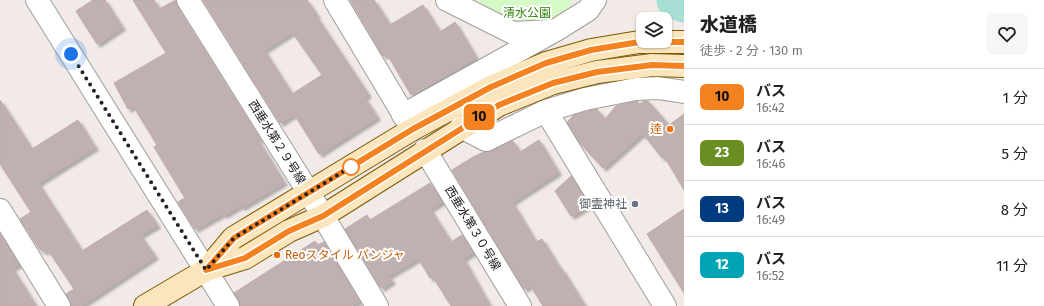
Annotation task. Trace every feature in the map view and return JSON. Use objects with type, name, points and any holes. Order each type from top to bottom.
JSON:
[{"type":"main road","points":[[206,270],[234,238],[309,193],[408,122],[546,63],[591,50],[639,42],[684,42]]},
{"type":"main road","points":[[145,306],[206,270],[245,258],[289,231],[323,216],[425,150],[499,105],[553,83],[597,72],[652,65],[684,66]]},
{"type":"street","points":[[37,0],[228,306]]},
{"type":"street","name":"西垂水第２９号線","points":[[188,0],[309,193],[377,306]]},
{"type":"street","points":[[335,0],[408,122],[556,30],[592,5]]},
{"type":"street","points":[[447,0],[513,33],[556,30]]},
{"type":"street","points":[[461,128],[486,140],[546,111],[585,99],[636,89],[658,88],[684,92]]},
{"type":"street","points":[[546,111],[665,306]]},
{"type":"street","name":"西垂水第３０号線","points":[[425,150],[520,306]]},
{"type":"street","points":[[0,210],[59,306]]},
{"type":"green space","name":"清水公園","points":[[475,0],[573,1],[563,15],[526,26]]},
{"type":"building","points":[[93,0],[105,0],[122,27],[97,44],[76,11]]},
{"type":"building","points":[[133,0],[154,0],[159,9],[176,0],[177,7],[260,139],[258,140],[284,182],[242,207],[240,205],[224,215],[223,213],[195,229],[178,202],[185,198],[154,147],[157,145],[133,106],[128,109],[114,83],[166,53]]},
{"type":"building","points":[[203,0],[307,0],[368,94],[364,97],[377,117],[319,154],[294,114],[280,123]],"holes":[[[292,32],[322,75],[292,94],[264,50]]]},
{"type":"building","points":[[350,0],[374,0],[390,25],[423,5],[440,32],[455,22],[476,57],[411,95],[387,54],[383,56]]},
{"type":"building","points":[[0,100],[32,149],[78,120],[95,147],[38,183],[82,251],[147,210],[157,225],[140,235],[155,256],[80,306],[71,306],[66,294],[74,289],[48,250],[44,252],[42,249],[40,250],[20,219],[31,212],[0,164]]},
{"type":"building","points":[[637,101],[640,104],[644,101],[648,101],[669,125],[684,114],[684,190],[664,156],[662,158],[644,135],[641,134],[603,168],[580,143],[567,122],[574,115],[597,109],[605,119],[616,106]]},
{"type":"building","points":[[539,140],[558,172],[512,202],[536,242],[542,239],[585,306],[543,306],[530,285],[524,289],[452,170],[473,157],[513,141],[520,152]]},
{"type":"building","points":[[571,176],[589,205],[571,216],[555,191]]},
{"type":"building","points":[[430,183],[442,201],[430,209],[451,242],[462,235],[473,252],[463,258],[490,306],[451,306],[433,277],[430,278],[418,258],[388,276],[392,281],[381,288],[345,229],[367,215],[370,220]]},
{"type":"building","points":[[684,209],[684,293],[647,234]]},
{"type":"building","points":[[0,234],[19,264],[12,268],[36,306],[0,306]]},
{"type":"building","points":[[315,241],[318,245],[324,242],[359,301],[350,306],[240,306],[234,293]]},
{"type":"waterway","points":[[676,0],[684,3]]},
{"type":"bus line","name":"10","points":[[684,42],[639,42],[591,50],[546,63],[491,87],[413,129],[234,238],[206,270],[245,258],[289,231],[323,216],[425,150],[499,105],[553,83],[597,72],[652,65],[684,66]]},
{"type":"place","name":"逹","points":[[670,129]]},
{"type":"place","name":"御霊神社","points":[[635,204]]},
{"type":"place","name":"Reoスタイル パンジャ","points":[[277,255]]},
{"type":"route","points":[[71,54],[206,270],[234,238],[351,167]]}]
